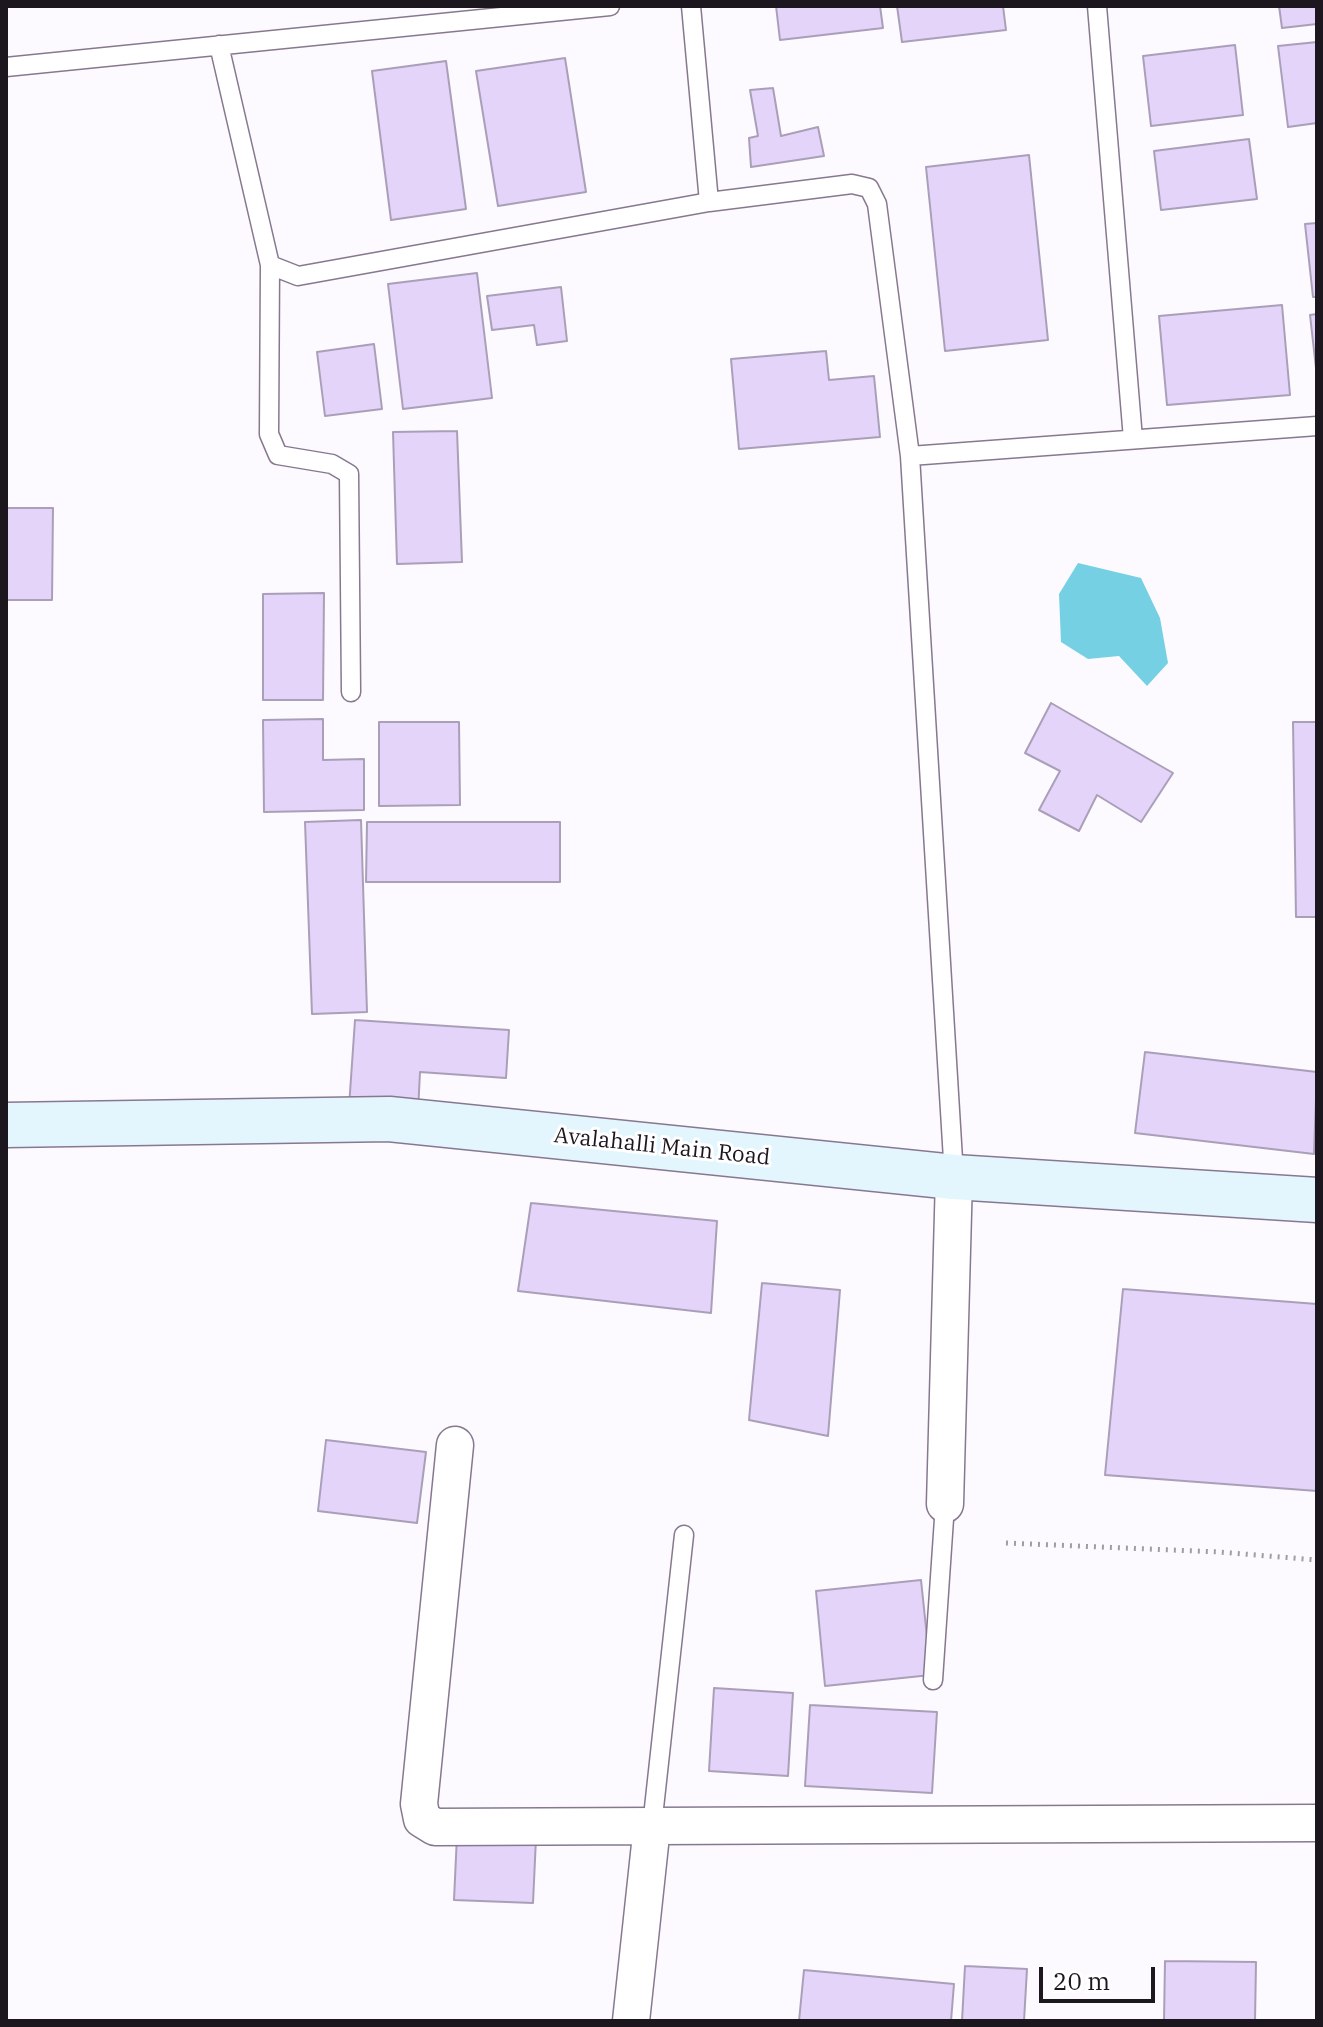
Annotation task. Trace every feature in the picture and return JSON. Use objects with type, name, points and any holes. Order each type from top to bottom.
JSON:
[{"type":"main road","name":"Avalahalli Main Road","points":[[6,1125],[389,1119],[954,1177],[1317,1200]]},
{"type":"street","points":[[945,1504],[954,1177]]},
{"type":"street","points":[[455,1445],[419,1804],[422,1819],[435,1827],[1317,1823]]},
{"type":"street","points":[[631,2021],[652,1826]]},
{"type":"lane","points":[[6,67],[610,6]]},
{"type":"lane","points":[[691,6],[709,202]]},
{"type":"lane","points":[[1097,6],[1133,439]]},
{"type":"lane","points":[[219,45],[270,265],[269,434],[278,455],[332,464],[349,474],[351,692]]},
{"type":"lane","points":[[270,265],[298,276],[709,202],[852,184],[869,188],[877,204],[910,456],[954,1177]]},
{"type":"lane","points":[[910,456],[1317,426]]},
{"type":"lane","points":[[933,1680],[945,1504]]},
{"type":"lane","points":[[652,1826],[684,1535]]},
{"type":"path","points":[[1006,1543],[1219,1552],[1317,1560]]},
{"type":"water","points":[[1078,563],[1141,578],[1160,618],[1168,663],[1147,686],[1119,656],[1088,659],[1061,642],[1059,594]]},
{"type":"building","points":[[776,6],[880,6],[883,28],[780,40]]},
{"type":"building","points":[[897,6],[1003,6],[1006,30],[902,42]]},
{"type":"building","points":[[1279,6],[1317,6],[1317,24],[1282,28]]},
{"type":"building","points":[[1317,42],[1317,123],[1288,127],[1278,46]]},
{"type":"building","points":[[1235,45],[1243,115],[1151,126],[1143,56]]},
{"type":"building","points":[[565,58],[586,192],[498,206],[476,71]]},
{"type":"building","points":[[446,61],[466,209],[391,220],[372,71]]},
{"type":"building","points":[[773,88],[781,136],[818,127],[824,156],[751,167],[749,138],[758,136],[750,90]]},
{"type":"building","points":[[1249,139],[1257,199],[1161,210],[1154,151]]},
{"type":"building","points":[[1029,155],[1048,340],[945,351],[926,167]]},
{"type":"building","points":[[1317,223],[1317,297],[1313,297],[1305,224]]},
{"type":"building","points":[[477,273],[492,398],[403,409],[388,284]]},
{"type":"building","points":[[561,287],[567,341],[537,345],[534,325],[492,330],[487,296]]},
{"type":"building","points":[[1282,305],[1290,395],[1167,405],[1159,316]]},
{"type":"building","points":[[1317,314],[1317,377],[1310,315]]},
{"type":"building","points":[[374,344],[382,409],[325,416],[317,352]]},
{"type":"building","points":[[826,351],[829,380],[874,376],[880,437],[739,449],[731,359]]},
{"type":"building","points":[[457,431],[462,562],[397,564],[393,432]]},
{"type":"building","points":[[6,508],[53,508],[52,600],[6,600]]},
{"type":"building","points":[[324,593],[323,700],[263,700],[263,594]]},
{"type":"building","points":[[1051,703],[1173,773],[1141,822],[1097,795],[1079,831],[1039,810],[1060,771],[1025,753]]},
{"type":"building","points":[[323,719],[323,760],[364,759],[364,810],[264,812],[263,720]]},
{"type":"building","points":[[379,722],[459,722],[460,805],[379,806]]},
{"type":"building","points":[[1293,722],[1317,722],[1317,917],[1296,917]]},
{"type":"building","points":[[361,820],[367,1012],[312,1014],[305,822]]},
{"type":"building","points":[[367,822],[560,822],[560,882],[366,882]]},
{"type":"building","points":[[355,1020],[509,1030],[506,1078],[420,1072],[418,1112],[349,1107]]},
{"type":"building","points":[[1145,1052],[1317,1072],[1314,1154],[1135,1133]]},
{"type":"building","points":[[531,1203],[717,1221],[711,1313],[518,1291]]},
{"type":"building","points":[[762,1283],[840,1290],[828,1436],[749,1420]]},
{"type":"building","points":[[1123,1289],[1317,1304],[1317,1491],[1105,1475]]},
{"type":"building","points":[[326,1440],[426,1452],[417,1523],[318,1511]]},
{"type":"building","points":[[921,1580],[931,1675],[825,1686],[816,1591]]},
{"type":"building","points":[[714,1688],[793,1693],[788,1776],[709,1771]]},
{"type":"building","points":[[810,1705],[937,1712],[932,1793],[805,1786]]},
{"type":"building","points":[[457,1835],[536,1838],[533,1903],[454,1900]]},
{"type":"building","points":[[1165,1961],[1256,1962],[1255,2021],[1164,2021]]},
{"type":"building","points":[[965,1966],[1027,1969],[1024,2021],[962,2021]]},
{"type":"building","points":[[804,1970],[954,1984],[951,2021],[799,2021]]}]
